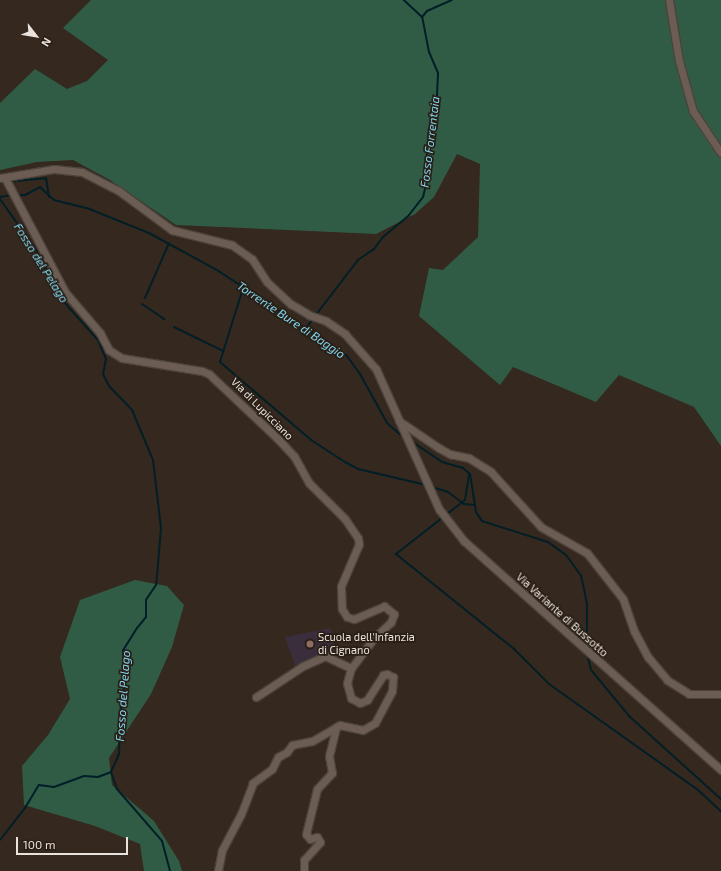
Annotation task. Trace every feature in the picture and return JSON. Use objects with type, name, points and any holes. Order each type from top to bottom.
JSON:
[{"type":"street","points":[[669,0],[679,61],[693,111],[721,153]]},
{"type":"street","name":"Via Variante di Bussotto","points":[[2,178],[54,168],[75,169],[118,191],[172,230],[232,245],[252,259],[267,282],[291,304],[309,316],[326,321],[345,334],[362,351],[376,369],[439,509],[464,541],[721,770]]},
{"type":"street","name":"Via di Lupicciano","points":[[2,178],[9,186],[18,202],[65,292],[100,333],[109,350],[122,358],[202,371],[209,374],[294,456],[309,483],[350,525],[359,544],[342,580],[344,613],[354,619],[384,606],[394,614],[391,622],[374,638],[351,668],[347,683],[348,693],[355,702],[364,703],[383,675],[390,675],[394,680],[394,684],[379,716],[370,727],[363,730],[344,724],[336,727]]},
{"type":"street","points":[[399,421],[439,448],[450,454],[469,458],[491,472],[541,526],[587,553],[623,599],[634,630],[648,657],[666,680],[689,694],[721,694]]},
{"type":"street","points":[[256,697],[303,666],[325,656],[351,668]]},
{"type":"street","points":[[218,871],[222,850],[257,779],[272,769],[276,759],[288,752],[292,745],[312,741],[336,727]]},
{"type":"street","points":[[304,871],[304,860],[320,842],[317,837],[310,839],[306,834],[317,789],[332,773],[329,756],[336,727]]},
{"type":"shaded area","name":"Scuola dell'Infanzia di Cignano","points":[[331,628],[335,652],[295,666],[285,637]]},
{"type":"green space","points":[[91,0],[721,0],[721,446],[694,407],[619,375],[596,402],[513,367],[500,385],[419,316],[429,268],[443,270],[478,237],[480,164],[457,154],[434,197],[415,214],[376,234],[176,225],[110,180],[73,160],[37,162],[0,170],[0,103],[35,69],[67,89],[87,81],[108,60],[63,28]]},
{"type":"green space","points":[[135,580],[167,586],[184,605],[172,647],[151,694],[109,758],[112,785],[154,821],[179,861],[182,871],[144,871],[140,844],[95,826],[24,805],[22,766],[48,735],[70,699],[60,657],[80,600]]},
{"type":"waterway","name":"Fosso Forrentaia","points":[[315,316],[358,260],[374,249],[383,237],[409,215],[423,197],[428,177],[426,158],[436,116],[438,73],[429,52],[422,17],[404,0]]},
{"type":"waterway","name":"Fosso Forrentaia","points":[[422,17],[427,11],[452,0]]},
{"type":"waterway","points":[[14,181],[46,178],[49,197]]},
{"type":"waterway","name":"Torrente Bure di Baggio","points":[[17,195],[25,195],[40,187],[54,200],[87,208],[149,233],[217,270],[347,356],[360,374],[387,423],[404,438]]},
{"type":"waterway","name":"Torrente Bure di Baggio","points":[[0,197],[12,195]]},
{"type":"waterway","name":"Fosso del Pelago","points":[[0,199],[36,250],[64,302],[98,340],[106,359],[103,374],[109,386],[132,410],[153,460],[161,528],[156,585],[146,600],[146,617],[123,650],[125,681],[120,714],[119,754],[111,772],[117,789],[162,841],[170,871]]},
{"type":"waterway","points":[[145,298],[169,243]]},
{"type":"waterway","points":[[243,288],[220,362],[311,440],[345,462],[358,469],[426,485]]},
{"type":"waterway","points":[[142,304],[164,319]]},
{"type":"waterway","name":"Fosso Forrentaia","points":[[305,329],[313,319]]},
{"type":"waterway","points":[[174,327],[223,351]]},
{"type":"waterway","name":"Torrente Bure di Baggio","points":[[411,441],[442,462],[463,468],[470,474],[476,512],[482,521],[548,542],[566,555],[581,576],[584,589],[587,605],[587,648]]},
{"type":"waterway","points":[[469,475],[465,500],[396,554],[514,649],[549,684],[697,789],[721,811]]},
{"type":"waterway","points":[[432,487],[448,492],[464,504],[475,505]]},
{"type":"waterway","name":"Torrente Bure di Baggio","points":[[587,654],[591,670],[629,716],[721,799]]},
{"type":"waterway","points":[[0,840],[25,808],[39,785],[54,787],[84,776],[98,777],[111,772]]},
{"type":"place","name":"Scuola dell'Infanzia di Cignano","points":[[310,644]]}]
